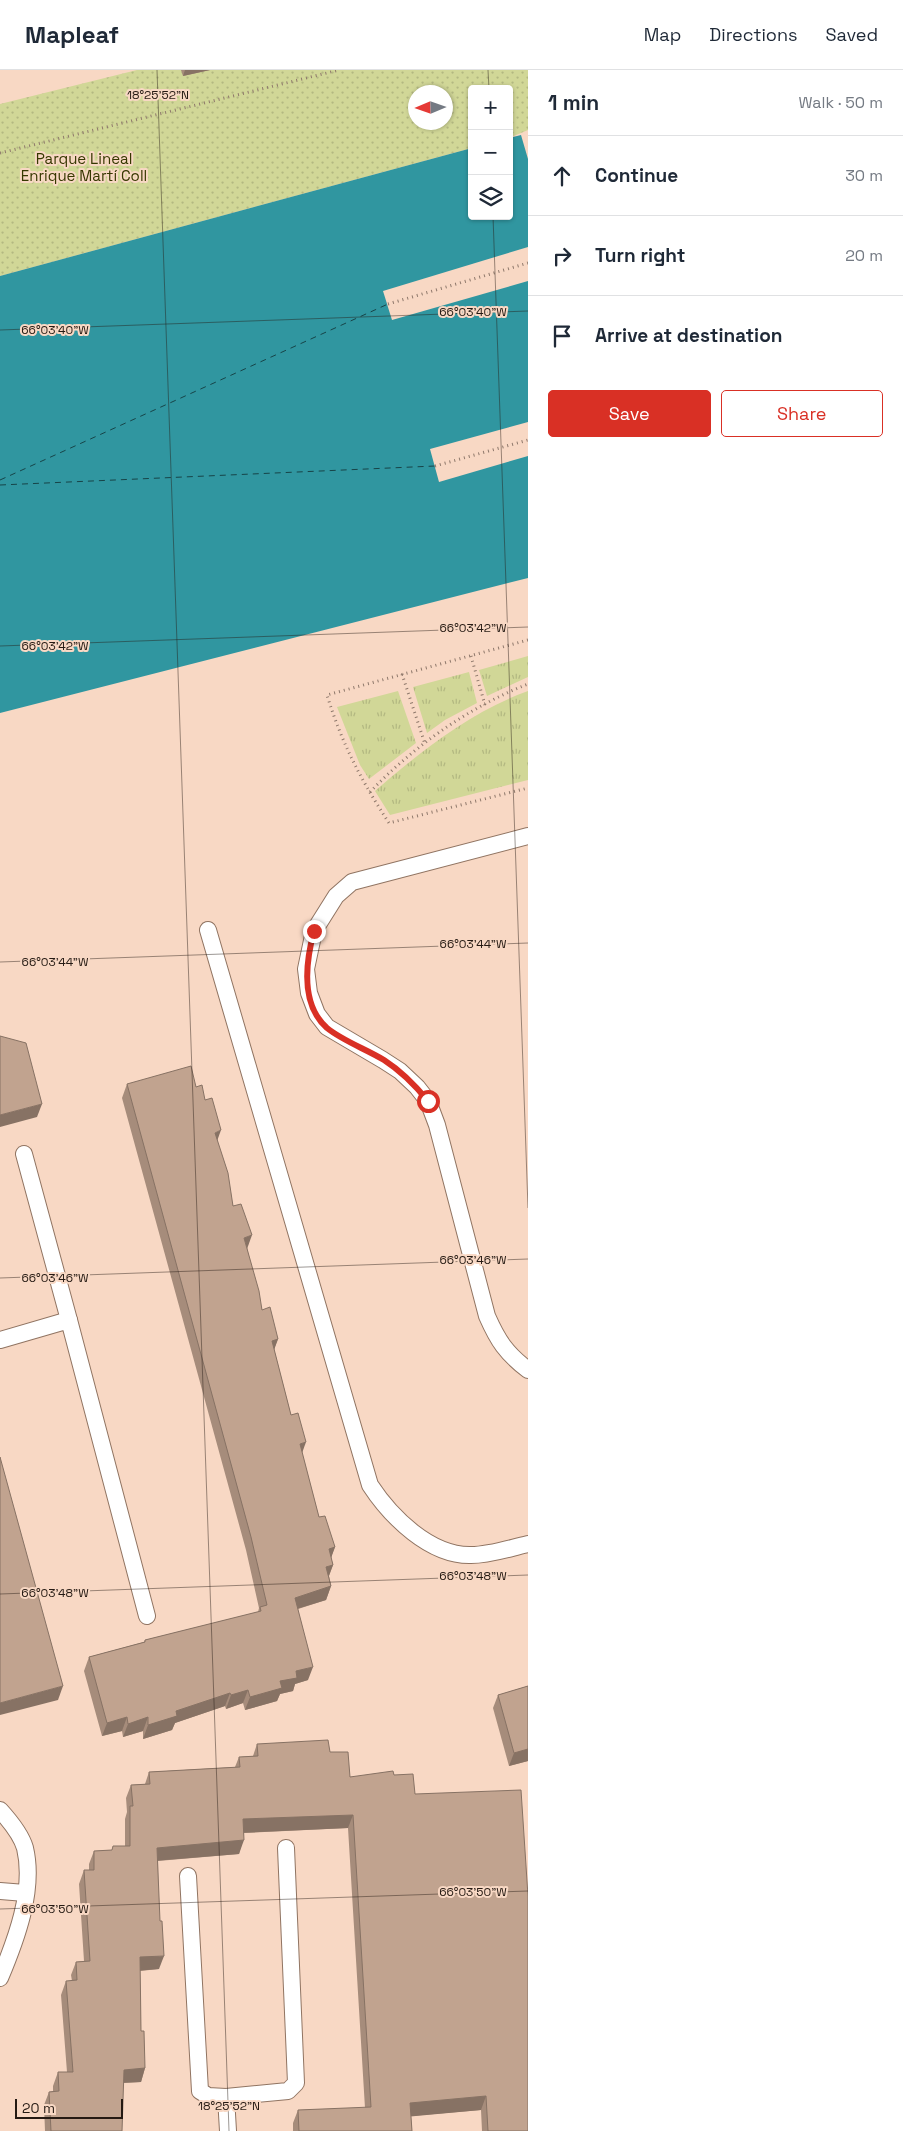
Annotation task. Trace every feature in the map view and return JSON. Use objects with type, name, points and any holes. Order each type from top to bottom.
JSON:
[{"type":"lane","points":[[528,836],[352,882],[336,896],[314,931],[306,969],[309,993],[317,1014],[327,1027],[400,1071],[428,1101],[439,1135],[487,1316],[497,1339],[510,1357],[528,1370]]},
{"type":"lane","points":[[208,930],[370,1486],[381,1502],[397,1519],[414,1533],[442,1550],[471,1555],[528,1544]]},
{"type":"lane","points":[[24,1154],[147,1616]]},
{"type":"lane","points":[[0,1340],[69,1320]]},
{"type":"lane","points":[[0,1810],[12,1823],[24,1848],[27,1882],[19,1931],[0,1978]]},
{"type":"lane","points":[[188,1876],[200,2091],[208,2096],[226,2097],[288,2091],[296,2084],[286,1848]]},
{"type":"lane","points":[[0,1891],[25,1893]]},
{"type":"lane","points":[[226,2097],[228,2131]]},
{"type":"path","points":[[0,153],[339,70]]},
{"type":"path","points":[[388,304],[528,263]]},
{"type":"path","points":[[435,466],[528,440]]},
{"type":"path","points":[[528,640],[328,695],[344,745],[388,823],[528,788]]},
{"type":"path","points":[[471,656],[484,705]]},
{"type":"path","points":[[402,674],[424,744]]},
{"type":"path","points":[[370,792],[391,770],[452,724],[484,705],[528,684]]},
{"type":"green space","name":"Parque Lineal Enrique Martí Coll","points":[[137,70],[528,70],[528,130],[513,136],[513,85],[468,85],[468,149],[0,276],[0,104]]},
{"type":"green space","points":[[528,656],[528,677],[487,696],[479,670]]},
{"type":"green space","points":[[469,672],[477,703],[445,720],[427,733],[413,687]]},
{"type":"green space","points":[[398,691],[416,743],[369,779],[360,765],[337,707]]},
{"type":"green space","points":[[528,691],[528,780],[390,815],[375,791],[428,747],[466,721]]},
{"type":"water","points":[[521,135],[528,159],[528,578],[0,713],[0,276],[468,149],[468,220],[513,220],[513,137]]},
{"type":"pier","points":[[528,247],[528,281],[392,320],[383,291]]},
{"type":"pier","points":[[528,422],[528,456],[439,482],[430,449]]},
{"type":"building","points":[[0,1036],[26,1043],[42,1104],[0,1115]]},
{"type":"building","points":[[191,1066],[196,1087],[202,1085],[205,1100],[212,1098],[221,1130],[215,1133],[228,1173],[233,1206],[241,1204],[252,1235],[244,1238],[259,1291],[262,1310],[270,1307],[278,1339],[272,1341],[291,1415],[298,1413],[306,1442],[300,1444],[319,1517],[325,1516],[335,1547],[329,1549],[333,1565],[326,1567],[331,1586],[295,1598],[313,1667],[296,1671],[297,1678],[280,1681],[282,1688],[250,1697],[248,1690],[231,1695],[230,1693],[176,1711],[177,1716],[148,1725],[148,1717],[128,1724],[127,1717],[107,1723],[89,1657],[145,1642],[145,1640],[261,1611],[260,1607],[267,1605],[251,1537],[127,1084]]},
{"type":"building","points":[[0,1457],[63,1686],[0,1703]]},
{"type":"building","points":[[528,1686],[528,1749],[514,1753],[498,1695]]},
{"type":"building","points":[[328,1740],[330,1752],[348,1752],[350,1777],[393,1771],[394,1775],[413,1774],[415,1794],[521,1790],[528,1896],[528,2131],[488,2131],[486,2096],[410,2103],[412,2131],[299,2131],[298,2110],[371,2107],[353,1815],[243,1819],[244,1840],[157,1848],[160,1921],[162,1921],[164,1956],[140,1957],[141,2031],[144,2031],[145,2068],[124,2070],[122,2131],[51,2131],[49,2092],[59,2091],[58,2072],[73,2072],[66,1981],[77,1980],[76,1962],[90,1961],[84,1870],[94,1870],[94,1851],[112,1850],[113,1846],[130,1846],[130,1806],[133,1806],[131,1785],[150,1784],[149,1772],[240,1767],[239,1757],[258,1756],[257,1744]]},
{"type":"ferry route","points":[[0,480],[388,304]]},
{"type":"ferry route","points":[[0,485],[435,466]]},
{"type":"route","points":[[314,931],[308,951],[306,969],[309,993],[317,1014],[327,1027],[400,1071],[417,1087],[428,1101]]}]
